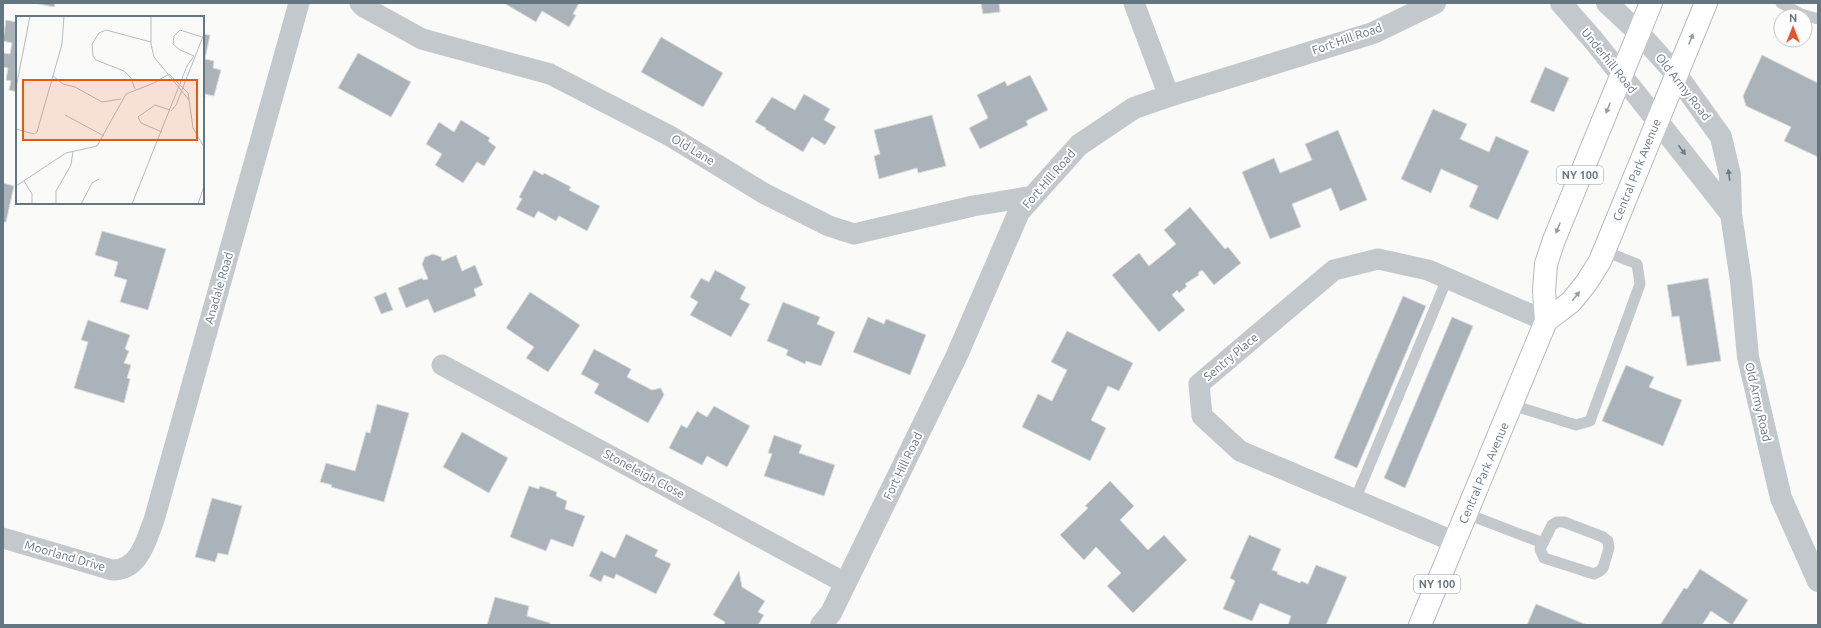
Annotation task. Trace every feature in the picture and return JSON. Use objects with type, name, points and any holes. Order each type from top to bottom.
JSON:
[{"type":"main road","name":"Central Park Avenue","points":[[1420,625],[1546,321],[1544,291],[1546,264],[1554,240],[1651,3]]},
{"type":"main road","name":"Central Park Avenue","points":[[1546,321],[1571,302],[1587,282],[1600,261],[1706,3]]},
{"type":"street","name":"Anadale Road","points":[[127,568],[137,559],[154,520],[299,3]]},
{"type":"street","name":"Old Lane","points":[[360,3],[364,7],[422,39],[550,74],[670,136],[765,194],[829,226],[854,234],[973,206],[1034,196]]},
{"type":"street","points":[[1134,3],[1169,96]]},
{"type":"street","name":"Fort Hill Road","points":[[821,625],[831,612],[957,354],[1019,212],[1079,144],[1134,108],[1373,33],[1435,3]]},
{"type":"street","name":"Underhill Road","points":[[1560,3],[1657,120]]},
{"type":"street","points":[[1607,3],[1638,33]]},
{"type":"street","name":"Old Army Road","points":[[1638,33],[1676,74],[1721,137],[1730,175],[1732,214],[1741,281],[1748,357],[1781,498],[1818,582]]},
{"type":"street","points":[[1657,120],[1732,214]]},
{"type":"street","name":"Sentry Place","points":[[1455,542],[1240,451],[1202,416],[1199,384],[1334,270],[1378,259],[1428,270],[1546,321]]},
{"type":"street","name":"Stoneleigh Close","points":[[442,365],[845,583]]},
{"type":"street","name":"Moorland Drive","points":[[3,538],[112,570],[127,568]]},
{"type":"lane","points":[[1781,3],[1801,14],[1818,19]]},
{"type":"lane","points":[[1512,405],[1576,425],[1590,421],[1640,284],[1637,264],[1604,251]]},
{"type":"lane","points":[[1355,500],[1447,279]]},
{"type":"lane","points":[[1467,514],[1543,543]]},
{"type":"lane","points":[[1557,522],[1564,522],[1603,537],[1608,541],[1609,548],[1603,568],[1600,572],[1594,574],[1544,558],[1540,549],[1543,543],[1552,525],[1557,522]]},
{"type":"building","points":[[34,3],[55,3],[54,7]]},
{"type":"building","points":[[504,3],[579,3],[573,14],[576,15],[569,27],[542,11],[536,22]]},
{"type":"building","points":[[981,3],[999,3],[1000,12],[983,14]]},
{"type":"building","points":[[6,20],[16,22],[16,92],[9,90],[11,81],[6,80],[8,68],[3,67],[3,53],[10,54],[12,43],[3,41]]},
{"type":"building","points":[[204,34],[210,35],[205,59],[214,61],[213,68],[221,70],[214,96],[205,94],[205,97]]},
{"type":"building","points":[[661,37],[723,73],[703,107],[641,72]]},
{"type":"building","points":[[358,53],[411,82],[391,117],[338,88]]},
{"type":"building","points":[[1762,55],[1818,83],[1818,157],[1784,141],[1791,127],[1746,106],[1743,96]]},
{"type":"building","points":[[1545,67],[1569,78],[1554,112],[1530,102]]},
{"type":"building","points":[[1030,75],[1048,110],[1026,121],[1028,125],[980,149],[969,128],[988,118],[977,95],[1005,81],[1007,86]]},
{"type":"building","points":[[804,94],[830,109],[824,120],[836,127],[825,145],[812,137],[803,152],[755,122],[772,97],[795,110]]},
{"type":"building","points":[[1433,109],[1467,124],[1460,139],[1489,152],[1496,136],[1529,151],[1498,220],[1469,207],[1478,186],[1441,169],[1431,193],[1401,179]]},
{"type":"building","points":[[932,115],[946,166],[918,173],[917,168],[879,179],[874,156],[880,154],[874,130]]},
{"type":"building","points":[[461,120],[490,138],[488,141],[496,147],[484,166],[477,162],[463,183],[435,165],[442,154],[426,144],[439,122],[454,132]]},
{"type":"building","points":[[1338,130],[1367,200],[1340,211],[1331,188],[1292,204],[1301,227],[1270,239],[1242,172],[1274,158],[1280,173],[1312,160],[1305,144]]},
{"type":"building","points":[[534,170],[543,175],[544,173],[571,187],[569,190],[600,206],[587,231],[559,216],[556,221],[538,211],[534,218],[516,209],[522,199],[519,197]]},
{"type":"building","points":[[3,183],[14,186],[6,222],[3,222]]},
{"type":"building","points":[[1190,207],[1225,249],[1228,247],[1241,263],[1214,285],[1202,270],[1198,273],[1199,275],[1185,284],[1187,286],[1179,293],[1177,290],[1172,295],[1185,310],[1159,332],[1112,275],[1139,253],[1149,266],[1176,244],[1164,230]]},
{"type":"building","points":[[102,231],[166,249],[148,310],[120,302],[127,280],[114,276],[118,262],[95,255]]},
{"type":"building","points":[[433,254],[441,257],[442,261],[456,255],[462,271],[475,265],[483,285],[474,289],[476,296],[434,313],[428,299],[406,308],[398,288],[422,278],[423,280],[428,279],[422,264],[425,257]]},
{"type":"building","points":[[715,270],[746,287],[740,299],[750,304],[731,337],[690,315],[698,302],[690,297],[701,278],[709,282]]},
{"type":"building","points":[[1708,278],[1721,361],[1687,366],[1679,316],[1672,317],[1667,285]]},
{"type":"building","points":[[386,292],[393,310],[381,314],[374,297]]},
{"type":"building","points":[[530,292],[580,325],[548,372],[526,358],[534,347],[506,328]]},
{"type":"building","points":[[1403,296],[1426,306],[1357,468],[1334,458]]},
{"type":"building","points":[[783,302],[820,317],[817,324],[835,332],[821,366],[806,361],[805,364],[786,355],[788,350],[767,341]]},
{"type":"building","points":[[868,317],[884,324],[886,319],[926,335],[910,375],[853,352]]},
{"type":"building","points":[[1452,317],[1473,326],[1405,488],[1384,478]]},
{"type":"building","points":[[88,320],[130,335],[125,349],[129,351],[124,363],[131,365],[127,378],[130,379],[124,403],[74,388],[88,342],[81,340]]},
{"type":"building","points":[[1067,331],[1133,363],[1119,391],[1108,386],[1091,420],[1106,428],[1090,461],[1022,427],[1038,394],[1052,401],[1067,370],[1051,362]]},
{"type":"building","points":[[594,349],[631,369],[627,377],[652,390],[661,388],[664,395],[648,423],[594,393],[599,384],[581,374]]},
{"type":"building","points":[[1626,365],[1654,377],[1649,387],[1682,400],[1663,446],[1602,421]]},
{"type":"building","points":[[377,404],[409,413],[384,502],[331,487],[332,485],[320,482],[326,463],[355,471],[366,432],[370,433]]},
{"type":"building","points":[[714,406],[750,426],[727,467],[707,456],[702,465],[669,448],[681,425],[687,428],[697,411],[707,417]]},
{"type":"building","points":[[462,432],[508,458],[489,493],[443,467]]},
{"type":"building","points":[[774,435],[802,445],[799,453],[835,465],[824,496],[764,476],[772,454],[768,453]]},
{"type":"building","points":[[1110,481],[1134,506],[1120,520],[1148,550],[1164,535],[1187,560],[1133,613],[1107,586],[1121,573],[1096,547],[1084,560],[1060,535],[1088,508],[1085,506]]},
{"type":"building","points":[[529,486],[539,489],[540,486],[557,492],[556,496],[567,501],[565,509],[585,516],[573,547],[551,539],[546,551],[510,537]]},
{"type":"building","points":[[212,498],[242,506],[228,555],[218,553],[215,562],[195,557]]},
{"type":"building","points":[[626,534],[658,550],[655,556],[671,564],[656,594],[616,574],[614,579],[604,575],[601,582],[589,576],[601,551],[615,558]]},
{"type":"building","points":[[1249,535],[1281,549],[1272,570],[1278,572],[1277,574],[1300,583],[1301,581],[1308,584],[1316,565],[1347,577],[1326,625],[1288,625],[1291,616],[1260,603],[1252,621],[1223,609],[1235,581],[1230,578]]},
{"type":"building","points":[[1700,569],[1748,600],[1732,625],[1711,611],[1702,625],[1660,625],[1684,588],[1687,589]]},
{"type":"building","points":[[739,571],[742,587],[765,601],[758,612],[764,615],[758,625],[724,625],[725,622],[713,615]]},
{"type":"building","points":[[495,597],[529,606],[527,616],[550,623],[549,625],[487,625]]},
{"type":"building","points":[[1536,604],[1587,625],[1527,625]]}]
